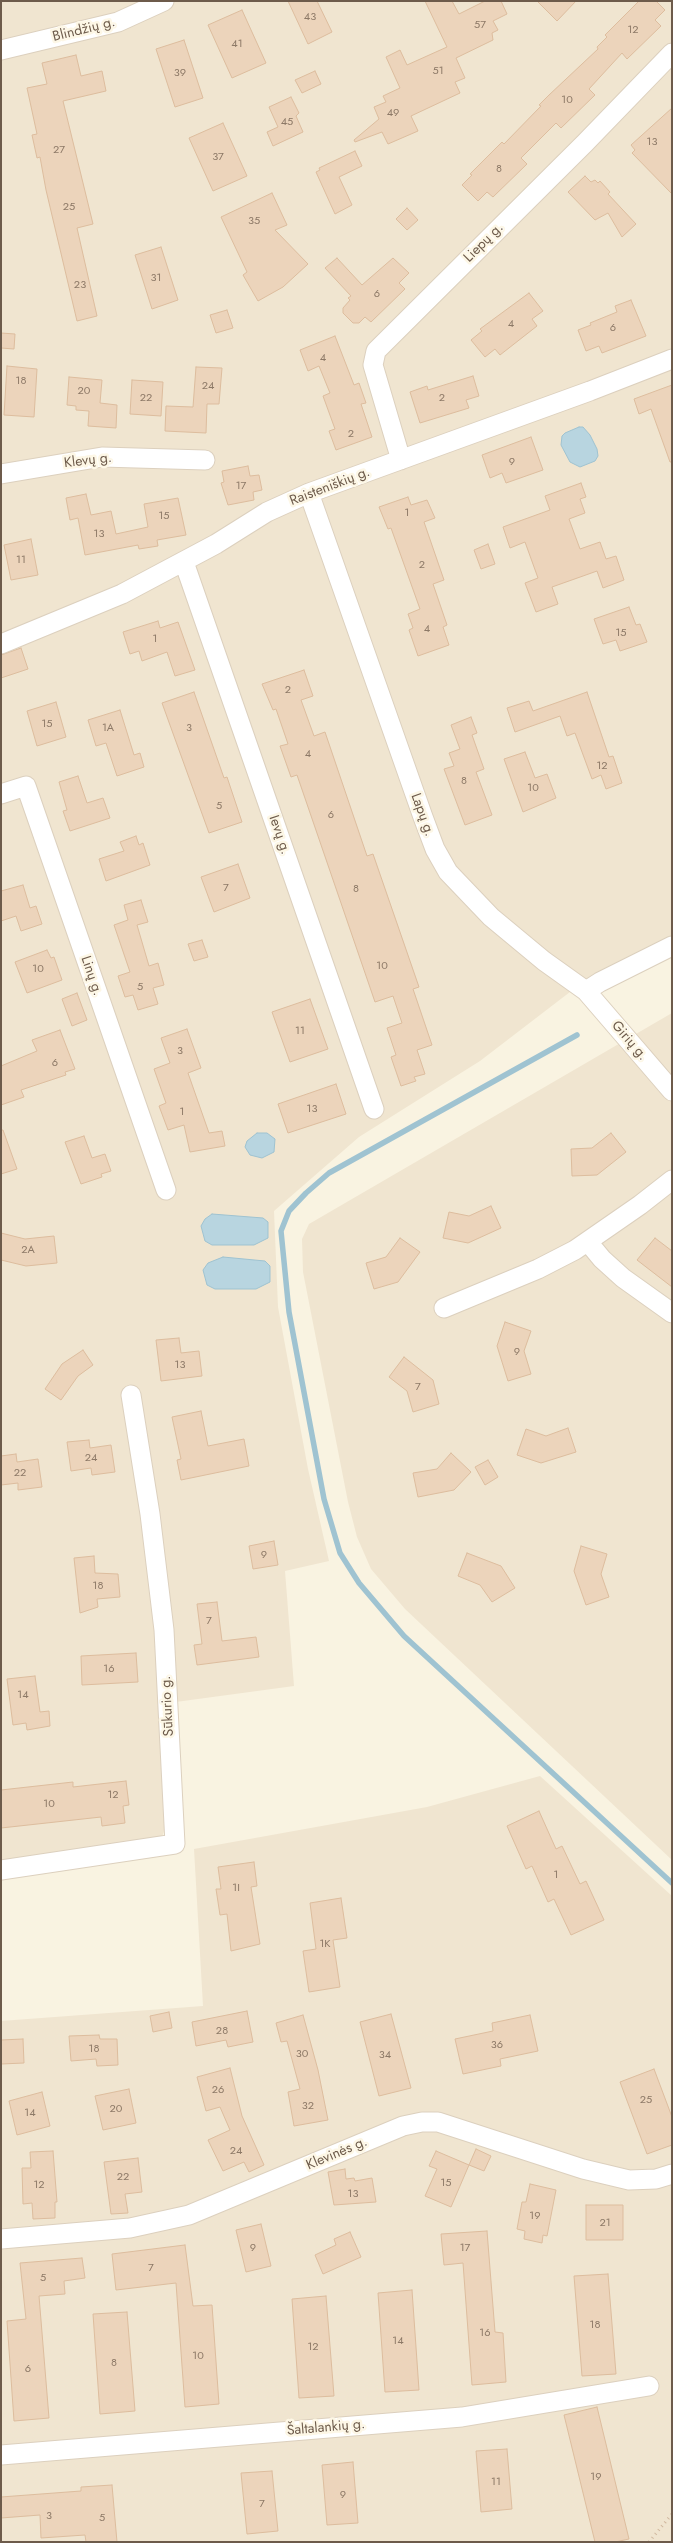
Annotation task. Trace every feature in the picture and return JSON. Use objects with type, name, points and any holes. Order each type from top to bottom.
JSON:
[{"type":"street","name":"Blindžių g.","points":[[1,50],[118,22],[164,1]]},
{"type":"street","name":"Liepų g.","points":[[401,460],[372,365],[376,351],[585,143],[672,53]]},
{"type":"street","name":"Raisteniškių g.","points":[[1,644],[122,594],[184,562],[267,512],[309,493],[672,358]]},
{"type":"street","name":"Klevų g.","points":[[1,474],[102,457],[205,460]]},
{"type":"street","name":"Lapų g.","points":[[309,493],[435,849],[448,872],[491,917],[544,961],[586,991]]},
{"type":"street","name":"Ievų g.","points":[[184,562],[374,1109]]},
{"type":"street","name":"Linų g.","points":[[1,794],[26,786],[166,1190]]},
{"type":"street","points":[[586,991],[672,946]]},
{"type":"street","name":"Girių g.","points":[[586,991],[672,1091]]},
{"type":"street","points":[[444,1308],[538,1269],[588,1242],[672,1180]]},
{"type":"street","points":[[588,1242],[602,1259],[624,1278],[672,1313]]},
{"type":"street","name":"Sūkurio g.","points":[[1,1870],[175,1844],[164,1630],[150,1514],[131,1395]]},
{"type":"street","name":"Klevinės g.","points":[[1,2239],[130,2228],[188,2215],[403,2126],[422,2122],[438,2122],[583,2169],[629,2180],[656,2179],[672,2174]]},
{"type":"street","name":"Šaltalankių g.","points":[[1,2455],[462,2417],[649,2386]]},
{"type":"path","points":[[649,2542],[672,2514]]},
{"type":"shaded area","points":[[1,1],[672,1],[672,937],[583,982],[480,1061],[359,1137],[274,1211],[278,1307],[308,1469],[329,1561],[285,1571],[294,1686],[161,1704],[165,1829],[161,1839],[1,1862]]},
{"type":"shaded area","points":[[672,1013],[672,1860],[405,1609],[371,1569],[357,1537],[348,1502],[303,1272],[302,1239],[309,1224]]},
{"type":"shaded area","points":[[540,1776],[672,1896],[672,2542],[1,2542],[1,2021],[203,2006],[194,1849],[427,1807]]},
{"type":"water","points":[[583,427],[590,435],[597,449],[598,456],[595,461],[580,467],[570,462],[561,445],[562,436],[565,433]]},
{"type":"water","points":[[257,1133],[267,1133],[275,1139],[274,1152],[262,1158],[250,1155],[245,1147],[247,1141]]},
{"type":"water","points":[[212,1214],[263,1218],[268,1222],[268,1238],[254,1245],[212,1245],[205,1241],[201,1226],[205,1219]]},
{"type":"water","points":[[223,1257],[265,1261],[270,1266],[270,1282],[256,1289],[215,1289],[207,1285],[203,1270],[208,1263]]},
{"type":"building","points":[[288,1],[317,1],[332,32],[308,44]]},
{"type":"building","points":[[425,1],[452,1],[459,14],[485,1],[501,1],[507,14],[493,21],[498,30],[492,33],[493,40],[456,58],[465,78],[455,82],[460,93],[411,116],[418,131],[388,144],[382,132],[355,142],[354,140],[379,119],[374,107],[386,102],[383,96],[400,88],[386,57],[400,50],[407,65],[447,47]]},
{"type":"building","points":[[537,1],[576,1],[557,21]]},
{"type":"building","points":[[639,1],[656,1],[665,10],[655,20],[661,26],[627,59],[622,53],[589,89],[595,95],[561,128],[556,123],[521,158],[527,164],[493,197],[487,192],[478,201],[462,185],[472,175],[470,174],[502,142],[504,144],[541,106],[539,105],[598,49],[597,47],[607,37],[605,35]]},
{"type":"building","points":[[242,10],[266,63],[232,78],[208,25]]},
{"type":"building","points":[[184,40],[203,98],[175,107],[156,49]]},
{"type":"building","points":[[76,55],[81,76],[102,71],[106,91],[63,101],[93,224],[77,228],[97,316],[77,321],[40,157],[37,158],[32,135],[37,134],[27,88],[47,84],[42,63]]},
{"type":"building","points":[[315,71],[321,84],[302,93],[295,80]]},
{"type":"building","points":[[291,97],[299,113],[296,116],[303,132],[273,146],[267,132],[278,127],[269,107]]},
{"type":"building","points":[[672,108],[672,194],[632,153],[635,150],[631,145]]},
{"type":"building","points":[[223,123],[247,176],[213,191],[189,138]]},
{"type":"building","points":[[355,151],[362,166],[339,177],[352,205],[335,214],[316,172],[320,170],[319,168]]},
{"type":"building","points":[[585,176],[591,182],[595,180],[598,183],[600,181],[610,192],[608,194],[636,224],[622,237],[608,213],[595,220],[568,192]]},
{"type":"building","points":[[272,193],[287,225],[275,230],[308,264],[283,287],[258,301],[243,275],[247,272],[221,217]]},
{"type":"building","points":[[407,208],[418,220],[407,230],[396,219]]},
{"type":"building","points":[[161,247],[178,300],[152,309],[135,255]]},
{"type":"building","points":[[337,258],[362,285],[393,258],[409,273],[399,283],[405,289],[371,322],[365,317],[359,323],[353,323],[343,313],[343,308],[351,296],[325,268]]},
{"type":"building","points":[[529,293],[543,311],[532,319],[537,326],[500,355],[495,349],[485,357],[471,340],[482,331],[480,329]]},
{"type":"building","points":[[631,300],[646,336],[602,353],[599,346],[586,351],[578,330],[617,312],[615,306]]},
{"type":"building","points":[[227,310],[233,328],[216,333],[210,315]]},
{"type":"building","points":[[1,333],[15,334],[14,349],[1,348]]},
{"type":"building","points":[[335,336],[354,385],[359,383],[366,403],[361,404],[372,437],[336,450],[329,431],[335,429],[323,396],[330,393],[319,366],[308,371],[300,350]]},
{"type":"building","points":[[7,366],[37,369],[34,417],[4,415]]},
{"type":"building","points":[[196,367],[222,368],[219,404],[207,404],[206,433],[165,431],[166,406],[193,407]]},
{"type":"building","points":[[473,376],[479,396],[466,400],[469,408],[420,423],[410,392],[427,386],[428,390]]},
{"type":"building","points":[[69,377],[102,380],[100,403],[117,405],[116,428],[88,426],[89,411],[76,410],[76,406],[67,405]]},
{"type":"building","points":[[132,380],[163,382],[161,416],[130,414]]},
{"type":"building","points":[[672,385],[672,462],[670,462],[651,409],[639,414],[634,399]]},
{"type":"building","points":[[531,437],[543,470],[506,483],[502,473],[490,478],[482,455]]},
{"type":"building","points":[[248,466],[250,476],[259,475],[262,490],[253,492],[254,500],[228,505],[221,483],[224,482],[222,471]]},
{"type":"building","points":[[581,483],[586,497],[580,499],[585,513],[569,519],[580,549],[600,542],[606,559],[616,556],[624,580],[603,588],[597,571],[552,587],[558,604],[536,612],[525,583],[538,578],[525,542],[510,548],[503,527],[550,510],[545,496]]},
{"type":"building","points":[[86,494],[91,515],[111,511],[116,534],[148,527],[144,504],[178,498],[186,535],[157,540],[158,546],[139,549],[138,545],[85,555],[78,518],[70,520],[66,498]]},
{"type":"building","points":[[408,497],[411,505],[427,500],[435,518],[424,522],[444,580],[433,584],[447,625],[443,627],[449,645],[418,656],[409,630],[413,628],[408,614],[420,609],[391,528],[388,529],[379,507]]},
{"type":"building","points":[[31,539],[38,575],[11,580],[4,545]]},
{"type":"building","points":[[488,544],[495,564],[481,569],[474,550]]},
{"type":"building","points":[[629,607],[636,625],[640,624],[647,642],[620,651],[616,640],[603,644],[594,619]]},
{"type":"building","points":[[158,621],[160,628],[178,622],[195,670],[175,676],[167,652],[142,661],[139,651],[130,654],[123,632]]},
{"type":"building","points":[[21,648],[28,669],[1,678],[1,655]]},
{"type":"building","points":[[304,670],[313,696],[301,700],[314,736],[325,732],[367,856],[373,854],[419,987],[413,989],[432,1045],[417,1050],[425,1074],[414,1077],[416,1081],[401,1086],[391,1057],[396,1055],[387,1028],[402,1023],[393,996],[375,1002],[297,775],[291,777],[280,746],[288,744],[276,709],[273,710],[262,684]]},
{"type":"building","points":[[194,692],[224,778],[227,777],[242,822],[209,833],[162,703]]},
{"type":"building","points":[[587,692],[609,757],[613,756],[622,783],[606,789],[601,775],[592,779],[575,733],[567,736],[560,716],[515,732],[507,708],[529,701],[533,711]]},
{"type":"building","points":[[56,702],[66,737],[37,746],[27,711]]},
{"type":"building","points":[[120,710],[134,755],[140,753],[144,767],[117,776],[106,743],[96,746],[88,720]]},
{"type":"building","points":[[471,717],[477,733],[472,735],[484,769],[476,772],[492,815],[465,825],[444,769],[454,766],[449,753],[460,749],[451,725]]},
{"type":"building","points":[[525,752],[535,778],[547,774],[556,798],[523,812],[504,759]]},
{"type":"building","points":[[78,776],[87,803],[103,798],[110,818],[70,831],[63,811],[67,810],[59,782]]},
{"type":"building","points":[[136,836],[139,845],[143,843],[150,865],[106,881],[99,859],[124,851],[120,842]]},
{"type":"building","points":[[238,864],[250,898],[214,912],[201,877]]},
{"type":"building","points":[[23,885],[30,908],[36,906],[42,924],[21,931],[16,916],[1,921],[1,891]]},
{"type":"building","points":[[141,900],[148,922],[137,925],[149,966],[158,963],[164,985],[153,988],[158,1004],[138,1010],[133,995],[125,997],[118,976],[130,972],[114,925],[128,920],[124,905]]},
{"type":"building","points":[[202,940],[208,957],[194,961],[188,944]]},
{"type":"building","points":[[47,950],[51,958],[54,957],[62,980],[27,993],[15,962]]},
{"type":"building","points":[[77,993],[87,1020],[72,1026],[62,999]]},
{"type":"building","points":[[310,999],[328,1049],[290,1062],[272,1012]]},
{"type":"building","points":[[187,1029],[201,1068],[188,1073],[209,1133],[222,1131],[225,1146],[190,1152],[184,1125],[168,1130],[159,1106],[166,1103],[154,1069],[170,1063],[161,1038]]},
{"type":"building","points":[[60,1030],[75,1069],[65,1072],[66,1075],[21,1090],[24,1097],[1,1105],[1,1066],[37,1051],[32,1040]]},
{"type":"building","points":[[336,1084],[346,1114],[288,1133],[278,1104]]},
{"type":"building","points":[[1,1130],[3,1130],[17,1169],[1,1174]]},
{"type":"building","points":[[611,1133],[626,1152],[597,1175],[572,1176],[571,1149],[592,1148]]},
{"type":"building","points":[[84,1136],[92,1158],[105,1154],[111,1171],[101,1174],[102,1177],[81,1184],[65,1142]]},
{"type":"building","points":[[491,1206],[501,1228],[468,1243],[443,1238],[449,1212],[469,1216]]},
{"type":"building","points":[[1,1233],[25,1239],[54,1236],[57,1263],[26,1266],[1,1260]]},
{"type":"building","points":[[400,1238],[420,1252],[398,1282],[374,1289],[366,1263],[386,1257]]},
{"type":"building","points":[[655,1238],[672,1251],[672,1287],[637,1260]]},
{"type":"building","points":[[505,1322],[531,1331],[524,1351],[531,1374],[508,1381],[497,1346]]},
{"type":"building","points":[[179,1338],[181,1353],[199,1351],[202,1376],[161,1381],[156,1340]]},
{"type":"building","points":[[83,1350],[93,1365],[78,1376],[61,1400],[45,1389],[62,1364]]},
{"type":"building","points":[[404,1357],[433,1380],[439,1404],[413,1412],[407,1391],[389,1377]]},
{"type":"building","points":[[201,1411],[208,1446],[244,1439],[249,1466],[181,1480],[177,1460],[181,1459],[172,1417]]},
{"type":"building","points":[[568,1428],[576,1452],[541,1463],[517,1455],[526,1429],[546,1436]]},
{"type":"building","points":[[89,1440],[90,1448],[111,1445],[115,1472],[92,1475],[91,1468],[71,1471],[67,1442]]},
{"type":"building","points":[[451,1453],[471,1472],[454,1490],[418,1497],[413,1473],[437,1469]]},
{"type":"building","points":[[16,1454],[17,1462],[38,1459],[42,1487],[18,1490],[18,1483],[1,1485],[1,1456]]},
{"type":"building","points":[[488,1460],[498,1477],[485,1485],[475,1467]]},
{"type":"building","points":[[274,1541],[278,1565],[253,1569],[249,1546]]},
{"type":"building","points":[[581,1546],[607,1554],[601,1574],[609,1597],[586,1605],[574,1571]]},
{"type":"building","points":[[467,1553],[501,1566],[515,1588],[492,1602],[480,1585],[458,1576]]},
{"type":"building","points":[[94,1556],[95,1573],[118,1574],[120,1597],[97,1599],[98,1607],[80,1613],[74,1558]]},
{"type":"building","points":[[217,1602],[222,1641],[256,1637],[259,1657],[197,1665],[194,1645],[202,1644],[197,1604]]},
{"type":"building","points":[[136,1653],[138,1682],[82,1685],[81,1656]]},
{"type":"building","points":[[35,1676],[40,1712],[49,1711],[50,1726],[27,1730],[26,1723],[13,1725],[7,1679]]},
{"type":"building","points":[[126,1781],[129,1805],[123,1806],[125,1823],[102,1826],[101,1817],[1,1828],[1,1790],[73,1782],[73,1787]]},
{"type":"building","points":[[539,1811],[556,1849],[562,1846],[580,1884],[586,1881],[604,1920],[571,1935],[554,1899],[548,1902],[532,1866],[526,1869],[507,1826]]},
{"type":"building","points":[[254,1862],[257,1886],[251,1887],[260,1944],[231,1951],[227,1914],[220,1915],[216,1889],[221,1889],[218,1867]]},
{"type":"building","points":[[341,1898],[347,1938],[333,1940],[340,1987],[309,1992],[303,1951],[316,1949],[310,1903]]},
{"type":"building","points":[[247,2011],[253,2042],[228,2047],[226,2040],[196,2046],[192,2022]]},
{"type":"building","points":[[169,2012],[172,2028],[153,2032],[150,2016]]},
{"type":"building","points":[[391,2014],[411,2088],[379,2096],[360,2022]]},
{"type":"building","points":[[303,2015],[318,2070],[328,2120],[294,2126],[288,2092],[300,2089],[287,2041],[281,2042],[276,2023]]},
{"type":"building","points":[[530,2015],[538,2051],[500,2059],[501,2066],[463,2074],[455,2039],[493,2031],[492,2023]]},
{"type":"building","points":[[99,2035],[100,2039],[117,2039],[118,2065],[97,2066],[96,2059],[71,2061],[69,2036]]},
{"type":"building","points":[[23,2039],[24,2063],[1,2064],[1,2040]]},
{"type":"building","points":[[230,2068],[242,2116],[264,2165],[249,2172],[244,2162],[223,2171],[208,2140],[230,2130],[220,2107],[206,2111],[197,2077]]},
{"type":"building","points":[[654,2069],[672,2117],[672,2145],[647,2154],[620,2082]]},
{"type":"building","points":[[129,2089],[136,2123],[103,2130],[95,2096]]},
{"type":"building","points":[[42,2092],[50,2126],[17,2135],[9,2101]]},
{"type":"building","points":[[476,2149],[491,2156],[484,2171],[469,2165]]},
{"type":"building","points":[[53,2151],[57,2202],[55,2202],[55,2218],[33,2219],[32,2203],[23,2204],[22,2168],[31,2168],[30,2152]]},
{"type":"building","points":[[436,2151],[469,2165],[451,2207],[425,2196],[437,2169],[429,2166]]},
{"type":"building","points":[[138,2158],[142,2192],[125,2194],[128,2213],[111,2214],[104,2162]]},
{"type":"building","points":[[345,2169],[346,2179],[354,2178],[355,2181],[372,2178],[376,2202],[334,2205],[328,2172]]},
{"type":"building","points":[[530,2184],[556,2190],[547,2236],[543,2235],[542,2243],[524,2239],[525,2231],[517,2229],[522,2202],[526,2202]]},
{"type":"building","points":[[586,2205],[623,2205],[623,2240],[586,2240]]},
{"type":"building","points":[[261,2224],[271,2266],[246,2272],[236,2230]]},
{"type":"building","points":[[487,2231],[495,2332],[503,2333],[506,2382],[472,2385],[463,2263],[444,2265],[441,2234]]},
{"type":"building","points":[[350,2232],[361,2257],[323,2274],[315,2255],[336,2245],[334,2239]]},
{"type":"building","points":[[185,2245],[193,2306],[212,2305],[219,2404],[185,2407],[176,2283],[116,2290],[112,2254]]},
{"type":"building","points":[[82,2258],[85,2278],[64,2281],[65,2294],[39,2296],[49,2418],[14,2421],[7,2321],[26,2319],[20,2263]]},
{"type":"building","points":[[608,2274],[616,2374],[582,2376],[574,2276]]},
{"type":"building","points":[[412,2290],[419,2390],[385,2392],[378,2293]]},
{"type":"building","points":[[326,2296],[334,2396],[299,2398],[292,2299]]},
{"type":"building","points":[[127,2312],[135,2411],[100,2414],[93,2314]]},
{"type":"building","points":[[597,2407],[629,2539],[615,2542],[595,2542],[564,2415]]},
{"type":"building","points":[[507,2449],[512,2509],[481,2512],[476,2451]]},
{"type":"building","points":[[353,2462],[358,2523],[327,2525],[322,2465]]},
{"type":"building","points":[[272,2471],[278,2531],[247,2534],[241,2473]]},
{"type":"building","points":[[112,2485],[117,2542],[86,2542],[85,2535],[41,2538],[40,2515],[1,2518],[1,2497],[81,2491],[81,2487]]},
{"type":"waterway","points":[[577,1035],[329,1173],[306,1193],[289,1211],[281,1231],[289,1312],[324,1499],[340,1553],[359,1583],[404,1636],[672,1883]]}]
